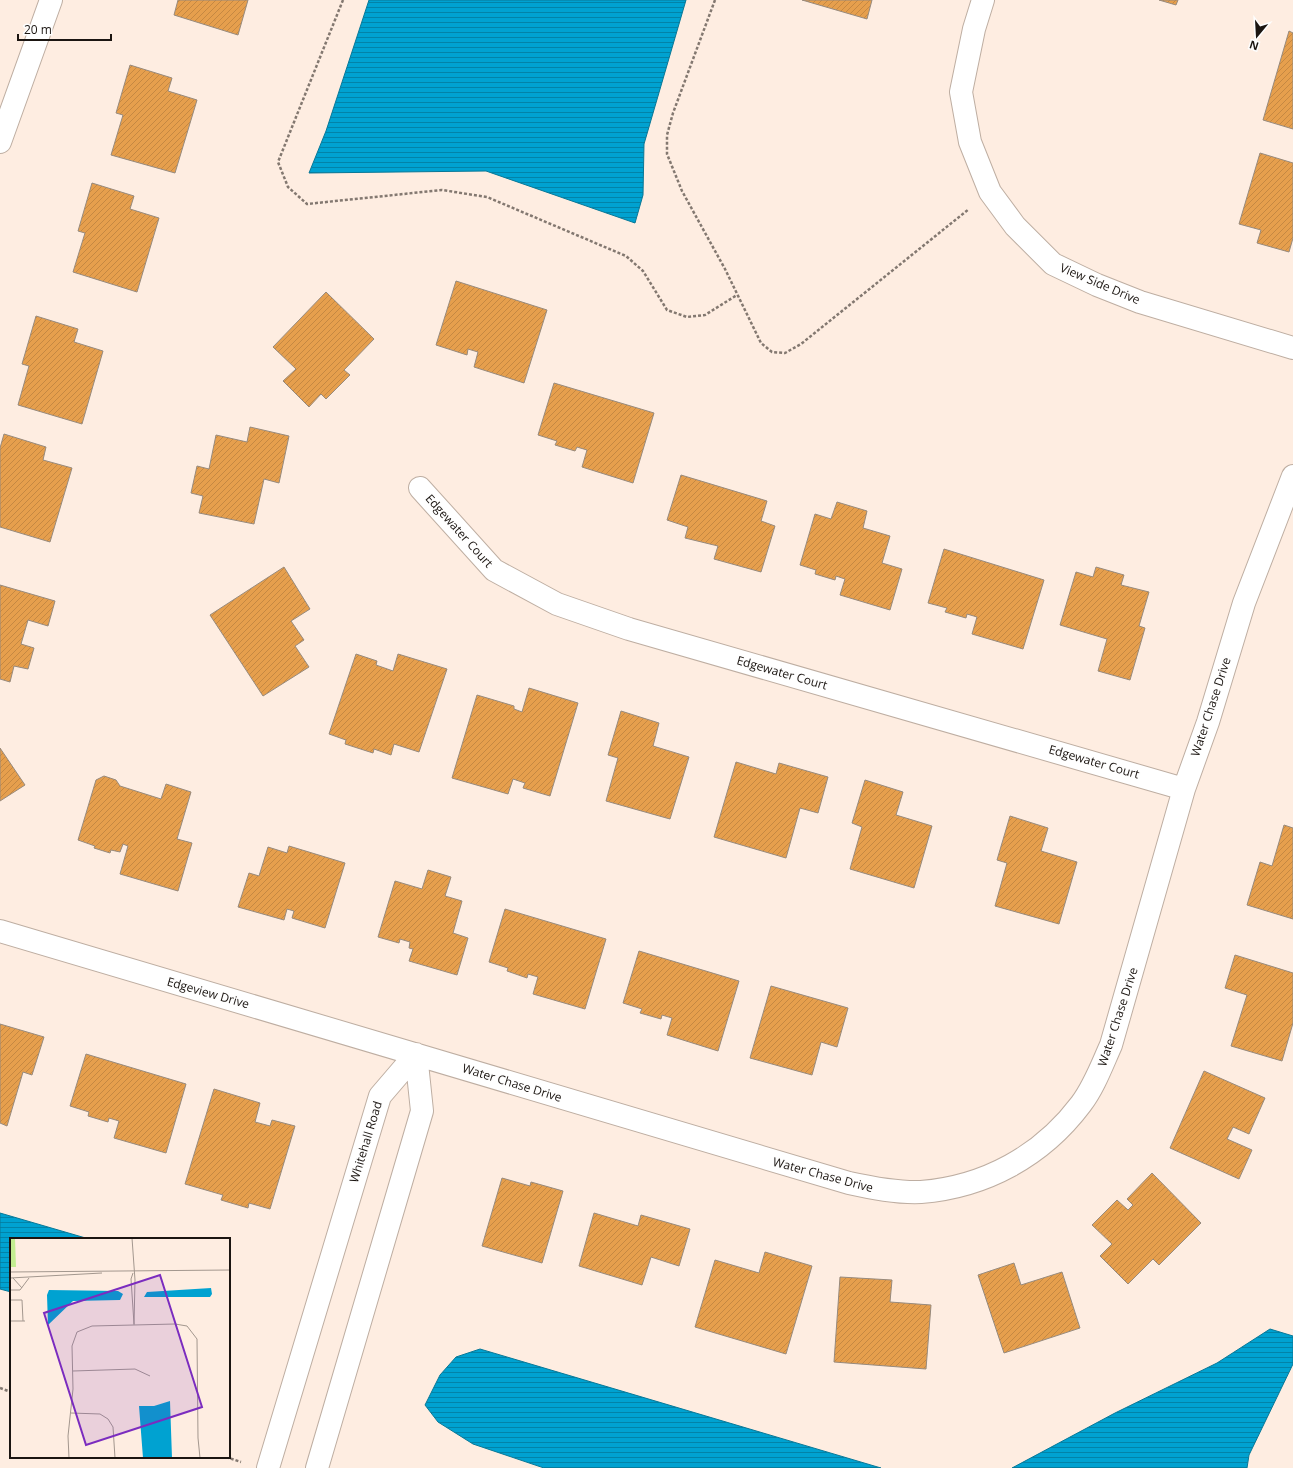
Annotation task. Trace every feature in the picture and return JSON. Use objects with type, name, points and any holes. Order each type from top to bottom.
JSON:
[{"type":"street","points":[[0,142],[51,0]]},
{"type":"street","name":"View Side Drive","points":[[983,0],[974,29],[961,92],[970,142],[990,192],[1015,226],[1054,264],[1097,286],[1140,302],[1293,348]]},
{"type":"street","name":"Water Chase Drive","points":[[416,1054],[849,1184],[878,1189],[920,1192],[951,1188],[986,1177],[1016,1163],[1040,1146],[1063,1126],[1081,1104],[1098,1076],[1115,1030],[1184,789],[1208,722],[1244,603],[1293,476]]},
{"type":"street","name":"Edgewater Court","points":[[420,488],[494,570],[557,604],[629,629],[1184,789]]},
{"type":"street","name":"Edgeview Drive","points":[[0,931],[416,1054]]},
{"type":"street","points":[[317,1468],[422,1111],[416,1054]]},
{"type":"street","name":"Whitehall Road","points":[[268,1468],[380,1096],[416,1054]]},
{"type":"path","points":[[343,0],[278,162],[288,187],[307,204],[442,190],[488,197],[626,256],[643,271],[667,310],[687,317],[705,315],[737,295]]},
{"type":"path","points":[[715,0],[673,113],[667,135],[667,154],[682,191],[761,343],[772,352],[785,354],[800,344],[990,192]]},
{"type":"path","points":[[0,1388],[10,1392]]},
{"type":"water","points":[[369,0],[686,0],[644,144],[643,195],[635,223],[486,171],[309,173],[326,131]]},
{"type":"water","points":[[0,1213],[86,1238],[10,1238],[10,1292],[0,1289]]},
{"type":"water","points":[[1270,1329],[1293,1336],[1293,1364],[1249,1455],[1247,1468],[1012,1468],[1115,1413],[1217,1363]]},
{"type":"water","points":[[480,1349],[881,1468],[544,1468],[473,1444],[438,1422],[425,1405],[440,1375],[456,1357]]},
{"type":"building","points":[[178,0],[248,0],[238,35],[174,15]]},
{"type":"building","points":[[802,0],[872,0],[867,19]]},
{"type":"building","points":[[1159,0],[1178,0],[1176,5]]},
{"type":"building","points":[[1289,31],[1293,33],[1293,129],[1263,120]]},
{"type":"building","points":[[130,65],[172,78],[168,91],[197,100],[175,173],[111,155],[123,115],[116,113]]},
{"type":"building","points":[[1260,153],[1293,163],[1293,238],[1289,252],[1257,243],[1261,230],[1239,224]]},
{"type":"building","points":[[92,183],[134,196],[130,209],[159,218],[137,292],[73,272],[85,233],[78,231]]},
{"type":"building","points":[[456,281],[547,310],[524,383],[474,367],[478,352],[468,349],[467,355],[436,345]]},
{"type":"building","points":[[326,292],[374,339],[344,370],[350,375],[326,399],[321,394],[309,407],[283,381],[296,369],[273,347]]},
{"type":"building","points":[[36,316],[78,329],[74,342],[103,351],[82,424],[18,405],[29,366],[22,364]]},
{"type":"building","points":[[554,383],[654,413],[633,483],[582,467],[587,450],[577,447],[575,451],[555,445],[557,441],[538,435]]},
{"type":"building","points":[[250,427],[289,436],[279,483],[264,479],[254,524],[199,513],[203,496],[191,493],[197,466],[209,469],[216,435],[247,442]]},
{"type":"building","points":[[4,434],[46,447],[43,460],[72,468],[50,542],[0,527],[0,448]]},
{"type":"building","points":[[681,475],[767,501],[761,521],[775,526],[761,572],[714,559],[718,546],[685,538],[688,527],[667,520]]},
{"type":"building","points":[[837,502],[867,511],[863,528],[890,536],[882,563],[902,569],[890,610],[840,595],[845,579],[836,576],[835,580],[815,574],[816,570],[800,565],[815,514],[831,519]]},
{"type":"building","points":[[944,549],[1044,580],[1023,649],[972,634],[977,617],[967,614],[966,618],[945,612],[947,608],[928,603]]},
{"type":"building","points":[[284,567],[310,609],[291,621],[304,640],[295,646],[309,667],[263,696],[210,615]]},
{"type":"building","points":[[1096,567],[1124,575],[1121,585],[1149,592],[1139,626],[1145,628],[1130,680],[1098,671],[1107,639],[1060,625],[1076,572],[1093,577]]},
{"type":"building","points":[[0,585],[55,601],[48,626],[28,620],[21,644],[34,648],[28,669],[14,666],[10,682],[0,679]]},
{"type":"building","points":[[356,654],[377,661],[376,665],[393,671],[398,654],[447,669],[419,752],[394,744],[391,755],[374,749],[373,753],[345,744],[346,740],[329,734]]},
{"type":"building","points":[[529,688],[578,703],[550,796],[523,788],[525,783],[513,779],[508,794],[452,778],[477,695],[514,706],[514,709],[522,712]]},
{"type":"building","points":[[621,711],[659,723],[653,746],[689,757],[670,819],[606,801],[618,758],[608,755]]},
{"type":"building","points":[[0,748],[25,785],[0,801]]},
{"type":"building","points":[[736,762],[776,774],[779,763],[828,777],[818,813],[800,808],[786,858],[714,837]]},
{"type":"building","points":[[104,776],[116,780],[120,786],[161,799],[166,784],[191,792],[177,839],[192,843],[178,891],[120,874],[128,846],[123,844],[120,852],[111,850],[110,853],[94,848],[95,846],[78,840],[96,780]]},
{"type":"building","points":[[865,780],[903,792],[896,815],[932,826],[914,888],[850,869],[862,827],[852,823]]},
{"type":"building","points":[[1010,816],[1048,828],[1041,851],[1077,862],[1059,924],[995,906],[1007,863],[997,860]]},
{"type":"building","points":[[1284,825],[1293,828],[1293,919],[1247,905],[1260,862],[1272,866]]},
{"type":"building","points":[[289,846],[345,863],[325,928],[292,918],[294,911],[287,909],[284,920],[238,907],[249,873],[259,876],[268,847],[287,853]]},
{"type":"building","points":[[428,870],[451,877],[445,896],[462,901],[453,933],[468,938],[457,975],[409,961],[413,949],[409,948],[410,942],[400,939],[399,943],[378,937],[395,881],[422,889]]},
{"type":"building","points":[[505,909],[606,939],[585,1009],[533,994],[538,977],[528,974],[527,978],[507,971],[508,968],[489,962]]},
{"type":"building","points":[[639,951],[739,981],[718,1051],[667,1035],[672,1018],[662,1015],[661,1019],[640,1013],[642,1009],[623,1003]]},
{"type":"building","points":[[1235,955],[1293,973],[1293,1023],[1282,1061],[1231,1046],[1247,995],[1225,988]]},
{"type":"building","points":[[771,986],[848,1008],[837,1047],[821,1042],[812,1075],[750,1058]]},
{"type":"building","points":[[0,1024],[44,1037],[32,1075],[23,1072],[7,1126],[0,1123]]},
{"type":"building","points":[[86,1054],[186,1084],[166,1153],[114,1138],[119,1121],[109,1118],[108,1122],[88,1116],[89,1112],[70,1106]]},
{"type":"building","points":[[1204,1071],[1265,1098],[1249,1134],[1233,1127],[1227,1139],[1252,1150],[1239,1179],[1170,1148]]},
{"type":"building","points":[[214,1089],[260,1103],[255,1122],[270,1126],[272,1120],[295,1126],[270,1209],[249,1203],[248,1208],[221,1200],[223,1195],[185,1184]]},
{"type":"building","points":[[1152,1173],[1201,1223],[1159,1265],[1153,1259],[1128,1284],[1100,1256],[1112,1244],[1092,1225],[1117,1200],[1128,1210],[1133,1205],[1127,1199]]},
{"type":"building","points":[[502,1178],[530,1186],[531,1182],[563,1191],[542,1263],[482,1246]]},
{"type":"building","points":[[594,1213],[638,1226],[641,1215],[690,1229],[679,1266],[651,1257],[642,1285],[579,1266]]},
{"type":"building","points":[[765,1252],[812,1266],[786,1354],[695,1327],[715,1260],[759,1273]]},
{"type":"building","points":[[1014,1263],[1021,1285],[1062,1272],[1080,1328],[1004,1353],[978,1275]]},
{"type":"building","points":[[840,1277],[892,1280],[890,1302],[931,1305],[926,1369],[834,1362]]}]
